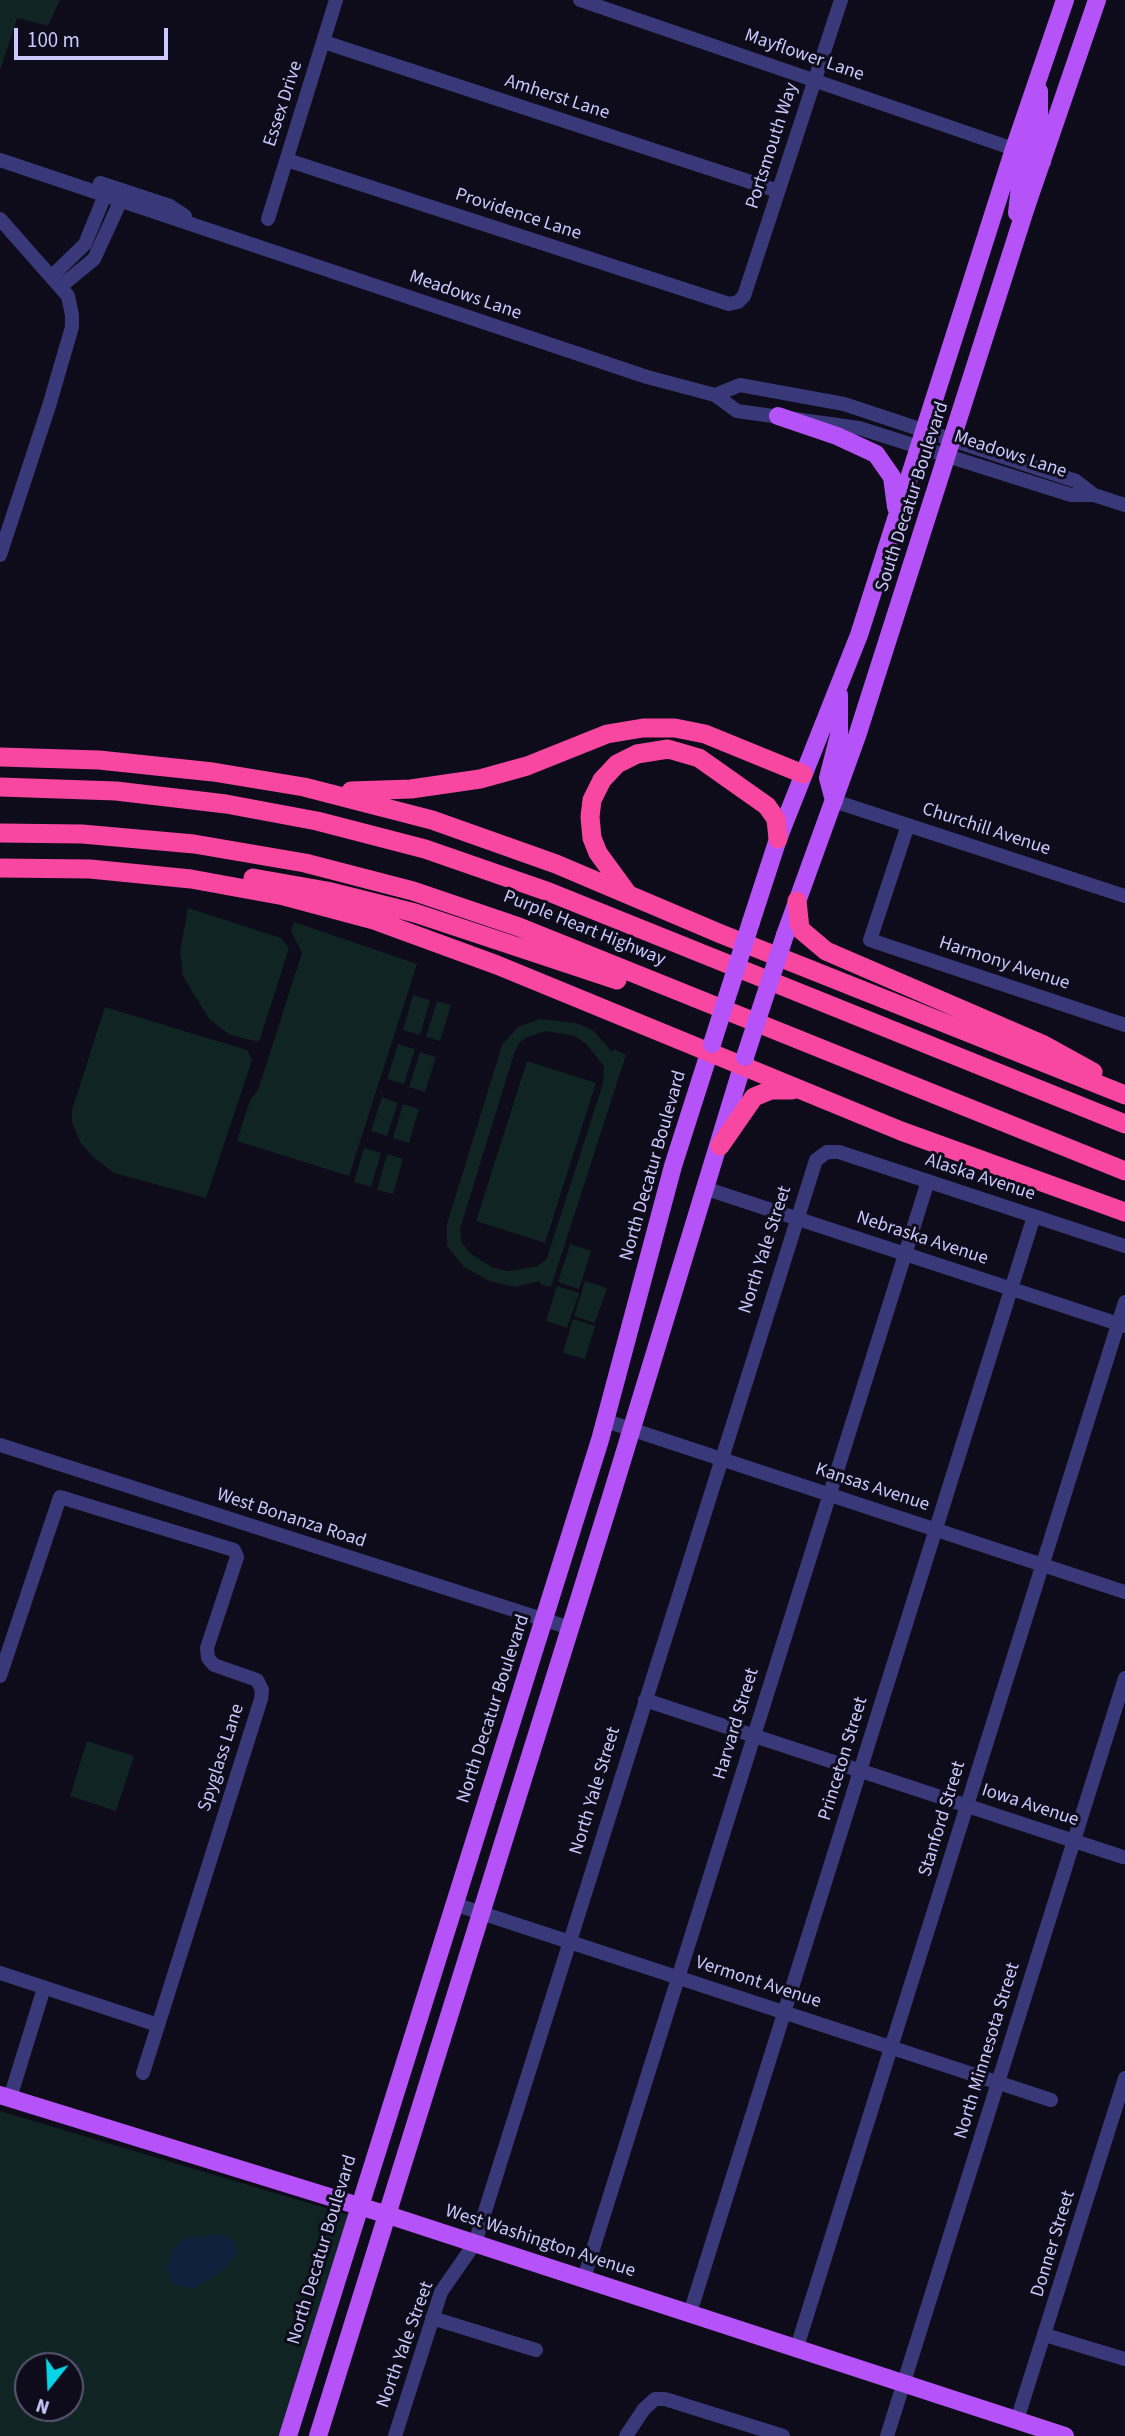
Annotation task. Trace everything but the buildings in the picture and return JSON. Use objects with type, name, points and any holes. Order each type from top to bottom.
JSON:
[{"type":"highway","points":[[323,792],[400,790],[470,781],[527,766],[601,736],[643,728],[675,728],[711,736],[803,774]]},
{"type":"highway","points":[[630,895],[598,853],[590,822],[592,800],[602,780],[617,764],[637,754],[668,749],[699,758],[767,806],[776,819],[778,839]]},
{"type":"highway","points":[[0,757],[81,759],[164,766],[323,792],[485,837],[1125,1095]]},
{"type":"highway","name":"Purple Heart Highway","points":[[0,787],[98,790],[217,802],[317,821],[425,849],[540,889],[1125,1124]]},
{"type":"highway","name":"Purple Heart Highway","points":[[0,833],[82,834],[185,843],[296,861],[377,880],[485,914],[1125,1171]]},
{"type":"highway","points":[[0,868],[90,869],[154,875],[284,896],[392,926],[711,1048],[799,1091],[951,1150],[1125,1212]]},
{"type":"highway","points":[[154,875],[192,871],[253,878],[382,904],[449,923],[814,1046]]},
{"type":"highway","points":[[797,901],[802,933],[833,955],[1044,1045],[1125,1089]]},
{"type":"highway","points":[[720,1146],[741,1112],[757,1094],[777,1089],[799,1091]]},
{"type":"main road","name":"South Decatur Boulevard","points":[[729,992],[778,839],[839,687],[895,528],[1014,149],[1065,0]]},
{"type":"main road","name":"South Decatur Boulevard","points":[[743,1062],[834,800],[1097,0]]},
{"type":"main road","points":[[1038,77],[1039,118],[1029,149],[1033,159],[1042,162]]},
{"type":"main road","points":[[1014,149],[1023,157],[1025,169],[1020,186],[1014,248]]},
{"type":"main road","points":[[778,416],[857,444],[880,458],[895,487],[895,528]]},
{"type":"main road","points":[[834,800],[828,778],[839,735],[839,687]]},
{"type":"main road","points":[[803,774],[821,785],[834,800]]},
{"type":"main road","name":"North Decatur Boulevard","points":[[288,2436],[606,1421],[670,1174],[729,992]]},
{"type":"main road","points":[[318,2436],[720,1146],[743,1062]]},
{"type":"main road","name":"West Washington Avenue","points":[[5,2097],[388,2215],[1065,2436]]},
{"type":"street","name":"Essex Drive","points":[[268,219],[336,0]]},
{"type":"street","name":"Mayflower Lane","points":[[580,0],[1014,149]]},
{"type":"street","name":"Portsmouth Way","points":[[738,302],[744,296],[841,0]]},
{"type":"street","name":"Amherst Lane","points":[[324,42],[778,191]]},
{"type":"street","name":"Meadows Lane","points":[[2,160],[647,377],[715,395],[737,411],[839,424],[920,448],[951,448]]},
{"type":"street","name":"Meadows Lane","points":[[2,160],[64,171],[170,206],[204,229]]},
{"type":"street","name":"Providence Lane","points":[[287,160],[729,304],[738,302]]},
{"type":"street","points":[[56,281],[85,244],[105,195]]},
{"type":"street","points":[[56,281],[94,259],[121,200]]},
{"type":"street","points":[[0,219],[56,281],[71,303],[72,327],[0,555]]},
{"type":"street","name":"Meadows Lane","points":[[715,395],[740,385],[784,391],[864,409],[925,430],[951,448],[1071,495],[1094,495],[1125,505]]},
{"type":"street","name":"Churchill Avenue","points":[[834,800],[1125,896]]},
{"type":"street","name":"Harmony Avenue","points":[[908,825],[870,940],[1125,1025]]},
{"type":"street","name":"Alaska Avenue","points":[[823,1153],[837,1152],[1125,1246]]},
{"type":"street","name":"North Yale Street","points":[[395,2436],[441,2292],[475,2243],[796,1218],[815,1161],[823,1153]]},
{"type":"street","name":"Harvard Street","points":[[584,2278],[928,1181]]},
{"type":"street","name":"Nebraska Avenue","points":[[706,1189],[1122,1325]]},
{"type":"street","name":"Princeton Street","points":[[691,2313],[1034,1216]]},
{"type":"street","name":"Stanford Street","points":[[797,2347],[1043,1565],[1122,1325],[1125,1302]]},
{"type":"street","name":"Kansas Avenue","points":[[606,1421],[1125,1592]]},
{"type":"street","name":"West Bonanza Road","points":[[0,1446],[570,1628]]},
{"type":"street","name":"Spyglass Lane","points":[[0,1676],[58,1500],[66,1497],[230,1547],[237,1557],[207,1648],[208,1657],[214,1665],[257,1680],[262,1690],[261,1699],[143,2073]]},
{"type":"street","name":"North Minnesota Street","points":[[887,2436],[1125,1678]]},
{"type":"street","name":"Iowa Avenue","points":[[645,1700],[1123,1857]]},
{"type":"street","name":"Vermont Avenue","points":[[454,1903],[1051,2100]]},
{"type":"street","points":[[0,1973],[159,2025]]},
{"type":"street","points":[[5,2097],[44,1988]]},
{"type":"street","name":"Donner Street","points":[[1017,2420],[1125,2078]]},
{"type":"street","points":[[432,2318],[536,2350]]},
{"type":"street","points":[[1045,2335],[1125,2359]]},
{"type":"street","points":[[626,2436],[644,2409],[655,2399],[682,2403],[783,2436]]},
{"type":"green space","points":[[0,0],[60,0],[48,26],[17,18],[0,71]]},
{"type":"green space","points":[[188,908],[281,938],[289,948],[259,1042],[230,1035],[209,1019],[183,976],[180,952]]},
{"type":"green space","points":[[294,922],[417,964],[349,1176],[237,1141],[250,1100],[258,1090],[302,953],[291,931]]},
{"type":"green space","points":[[413,995],[430,1000],[420,1035],[403,1030]]},
{"type":"green space","points":[[437,1001],[451,1005],[440,1041],[426,1037]]},
{"type":"green space","points":[[105,1007],[247,1050],[252,1060],[206,1198],[114,1173],[93,1157],[80,1142],[72,1122],[72,1110]]},
{"type":"green space","points":[[540,1019],[576,1023],[594,1031],[612,1052],[614,1049],[626,1055],[551,1287],[540,1284],[540,1281],[515,1287],[489,1281],[464,1267],[447,1246],[447,1224],[502,1045],[518,1027]],"holes":[[[546,1031],[575,1036],[587,1045],[604,1066],[603,1083],[547,1258],[538,1266],[509,1271],[493,1268],[471,1254],[462,1243],[460,1229],[514,1054],[519,1043],[527,1037]]]},
{"type":"green space","points":[[398,1044],[415,1049],[404,1084],[387,1079]]},
{"type":"green space","points":[[420,1052],[436,1057],[425,1092],[409,1087]]},
{"type":"green space","points":[[527,1061],[596,1083],[545,1243],[476,1221]]},
{"type":"green space","points":[[382,1097],[398,1103],[387,1136],[371,1131]]},
{"type":"green space","points":[[403,1104],[419,1109],[409,1143],[393,1138]]},
{"type":"green space","points":[[364,1148],[381,1153],[371,1187],[354,1182]]},
{"type":"green space","points":[[387,1154],[403,1159],[393,1194],[377,1190]]},
{"type":"green space","points":[[570,1244],[591,1251],[579,1289],[558,1282]]},
{"type":"green space","points":[[585,1281],[607,1288],[595,1323],[574,1316]]},
{"type":"green space","points":[[557,1286],[579,1293],[567,1328],[546,1321]]},
{"type":"green space","points":[[573,1319],[595,1326],[585,1359],[563,1353]]},
{"type":"green space","points":[[87,1741],[134,1756],[116,1811],[70,1796]]},
{"type":"green space","points":[[0,2111],[359,2218],[287,2436],[0,2436]]},
{"type":"water","points":[[223,2234],[234,2241],[237,2253],[218,2274],[194,2288],[178,2286],[171,2281],[166,2266],[176,2245],[187,2238]]}]
